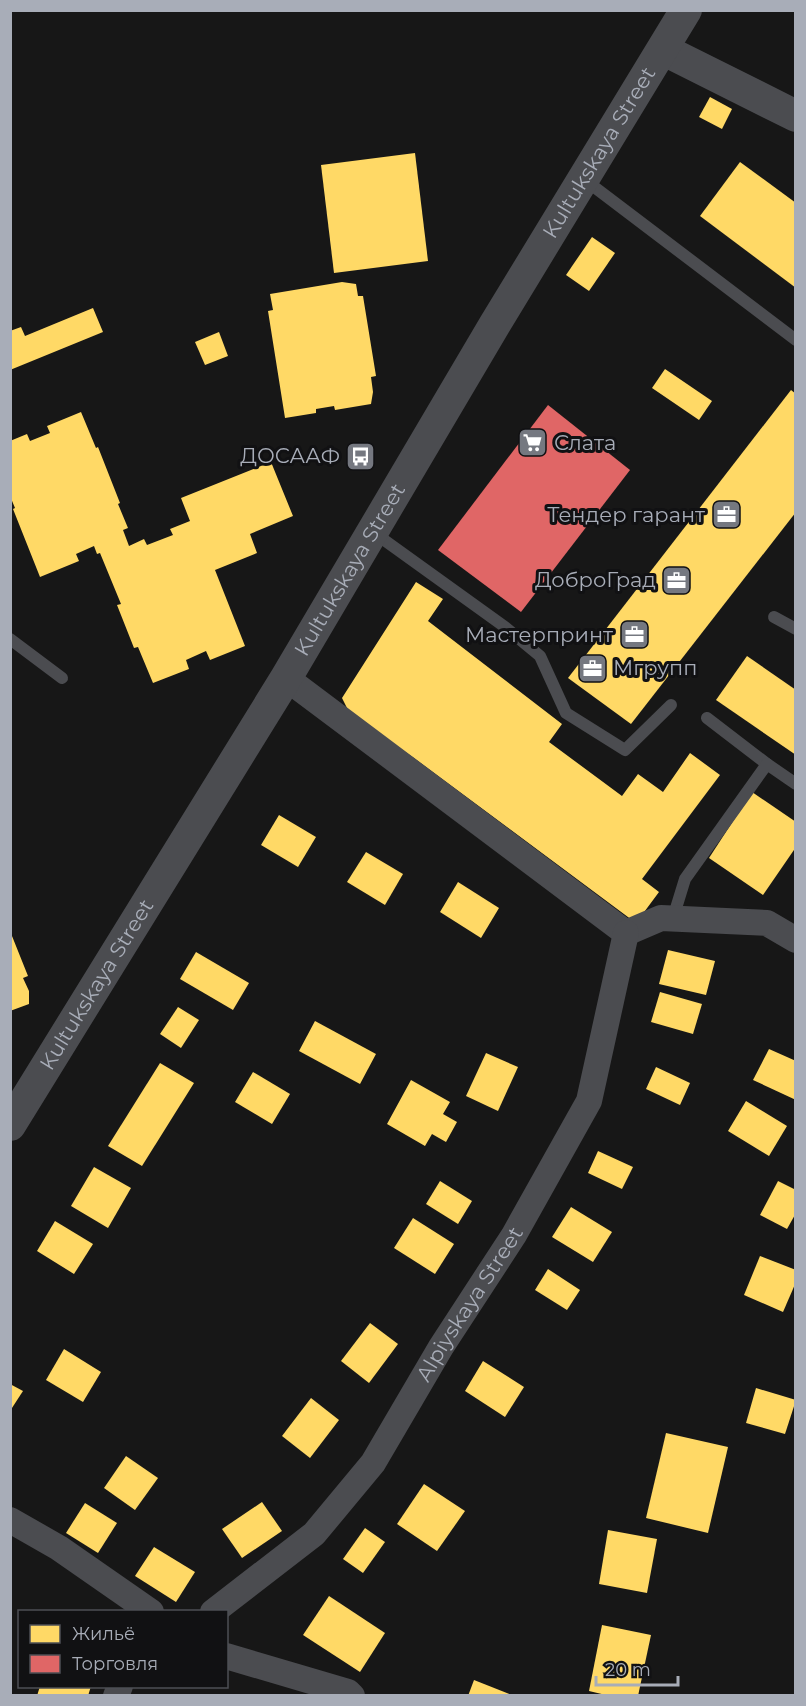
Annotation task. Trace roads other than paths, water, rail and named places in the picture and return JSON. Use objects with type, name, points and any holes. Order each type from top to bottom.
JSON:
[{"type":"street","name":"Kultukskaya Street","points":[[13,1116],[286,678],[495,324],[664,50],[686,10]]},
{"type":"street","points":[[664,50],[795,116]]},
{"type":"street","points":[[286,678],[626,933],[661,918],[673,918],[767,922],[795,940]]},
{"type":"street","name":"Alpiyskaya Street","points":[[214,1610],[314,1534],[373,1463],[441,1347],[514,1235],[589,1101],[626,933]]},
{"type":"street","points":[[10,1520],[59,1548],[150,1610]]},
{"type":"street","points":[[228,1657],[352,1695]]},
{"type":"lane","points":[[584,179],[795,340]]},
{"type":"lane","points":[[372,532],[505,627],[540,656],[566,713],[625,750],[671,705]]},
{"type":"lane","points":[[774,617],[795,630]]},
{"type":"lane","points":[[10,639],[62,678]]},
{"type":"lane","points":[[707,718],[795,784]]},
{"type":"lane","points":[[673,918],[685,879],[767,764]]},
{"type":"place","name":"Слата","points":[[533,443]]},
{"type":"place","name":"ДОСААФ","points":[[361,456]]},
{"type":"place","name":"Тендер гарант","points":[[726,515]]},
{"type":"place","name":"ДоброГрад","points":[[677,580]]},
{"type":"place","name":"Мастерпринт","points":[[634,635]]},
{"type":"place","name":"Мгрупп","points":[[592,668]]}]
